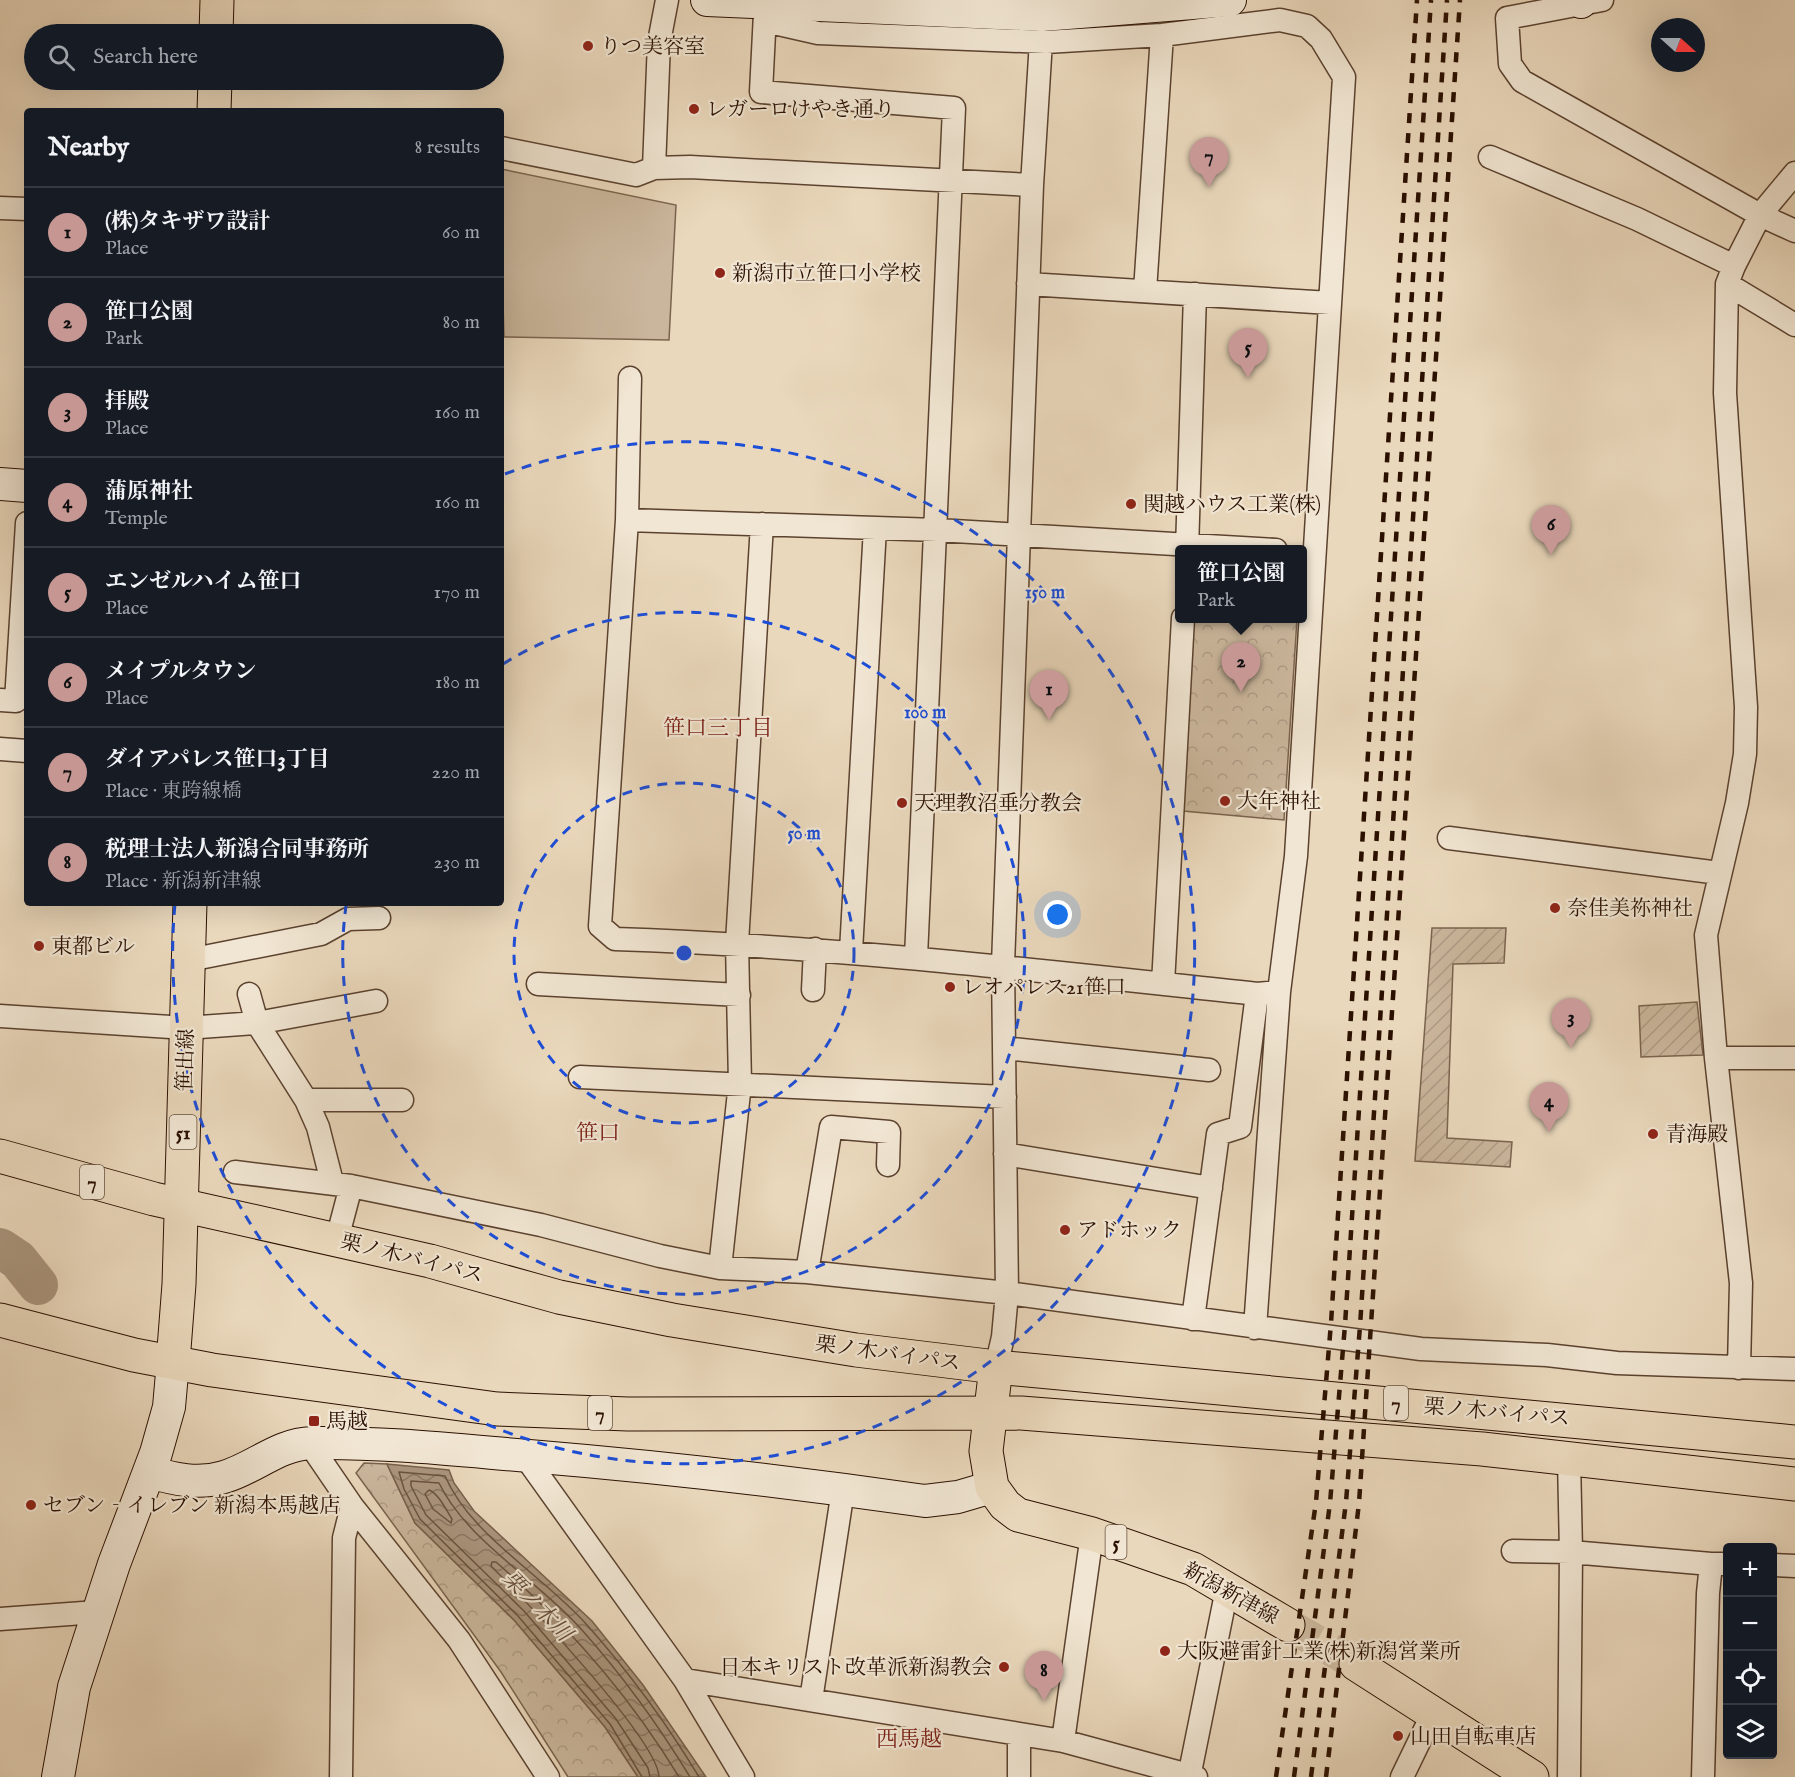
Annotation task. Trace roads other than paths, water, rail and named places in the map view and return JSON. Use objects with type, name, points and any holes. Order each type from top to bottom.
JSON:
[{"type":"main road","points":[[216,24],[217,0]]},
{"type":"main road","points":[[214,108],[215,90]]},
{"type":"main road","name":"笹出線","points":[[173,1362],[181,1204],[190,906]]},
{"type":"main road","name":"栗ノ木バイパス","points":[[0,1156],[181,1204],[337,1239],[559,1297],[672,1320],[856,1350],[996,1367],[1795,1442]]},
{"type":"main road","name":"栗ノ木バイパス","points":[[0,1320],[134,1355],[212,1370],[497,1409],[628,1414],[992,1413],[1218,1428],[1569,1459],[1795,1484]]},
{"type":"main road","points":[[992,1487],[986,1451],[996,1367]]},
{"type":"main road","name":"新潟新津線","points":[[992,1487],[1005,1505],[1018,1515],[1092,1533],[1193,1569],[1288,1625]]},
{"type":"main road","points":[[1356,1664],[1532,1777]]},
{"type":"street","points":[[654,168],[659,42],[667,0]]},
{"type":"street","points":[[707,0],[761,5],[1042,15],[1230,0]]},
{"type":"street","points":[[1588,1],[1507,18],[1510,64],[1522,81],[1760,215],[1795,231]]},
{"type":"street","points":[[761,5],[774,23],[818,33],[1041,42],[1162,35],[1278,10],[1307,26],[1321,39],[1344,77],[1330,303],[1307,598]]},
{"type":"street","points":[[761,5],[761,92],[954,108],[937,530],[916,957]]},
{"type":"street","points":[[1145,291],[1162,35]]},
{"type":"street","points":[[996,1367],[1003,1336],[1007,1293],[1003,965],[1032,184],[1041,42]]},
{"type":"street","points":[[504,149],[636,175],[654,168],[690,167],[1032,184]]},
{"type":"street","points":[[1490,157],[1637,219],[1730,275],[1795,325]]},
{"type":"street","points":[[1739,1368],[1741,1283],[1716,1058],[1706,936],[1719,873],[1737,807],[1745,754],[1745,699],[1725,393],[1730,275],[1760,215],[1795,173]]},
{"type":"street","points":[[0,208],[24,209]]},
{"type":"street","points":[[1028,284],[1330,303]]},
{"type":"street","points":[[1187,545],[1195,294]]},
{"type":"street","points":[[630,378],[627,520],[600,926],[615,939],[737,943],[851,951],[1268,993]]},
{"type":"street","points":[[0,484],[24,486]]},
{"type":"street","points":[[627,520],[937,530],[1175,546]]},
{"type":"street","points":[[720,1268],[740,1083],[737,943],[762,524]]},
{"type":"street","points":[[851,951],[875,528]]},
{"type":"street","points":[[0,700],[16,701],[24,572]]},
{"type":"street","points":[[1163,984],[1183,623]]},
{"type":"street","points":[[1193,1319],[1218,1134],[1240,1127],[1296,856],[1306,623]]},
{"type":"street","points":[[0,749],[24,751]]},
{"type":"street","points":[[1449,838],[1719,873]]},
{"type":"street","points":[[189,960],[321,934],[348,919],[379,918]]},
{"type":"street","points":[[813,990],[815,949]]},
{"type":"street","points":[[538,984],[739,995]]},
{"type":"street","points":[[1255,1328],[1268,993]]},
{"type":"street","points":[[249,994],[257,1023],[306,1100],[341,1184],[337,1239]]},
{"type":"street","points":[[0,1016],[186,1028],[257,1023],[376,1001]]},
{"type":"street","points":[[1004,1048],[1209,1070]]},
{"type":"street","points":[[1716,1058],[1795,1058]]},
{"type":"street","points":[[580,1077],[1005,1097]]},
{"type":"street","points":[[306,1100],[402,1100]]},
{"type":"street","points":[[807,1272],[831,1127],[889,1132],[888,1165]]},
{"type":"street","points":[[1005,1154],[1211,1188]]},
{"type":"street","points":[[235,1173],[341,1184],[541,1225],[660,1256],[720,1268],[807,1272],[1007,1293],[1421,1349],[1547,1355],[1617,1363],[1795,1369]]},
{"type":"street","points":[[58,1777],[74,1687],[97,1612],[149,1472],[169,1407],[173,1362]]},
{"type":"street","points":[[149,1472],[180,1480],[202,1482],[226,1477],[273,1452],[309,1443],[458,1450],[692,1470],[925,1501],[958,1497],[992,1487]]},
{"type":"street","points":[[309,1443],[352,1506],[459,1640],[548,1777]]},
{"type":"street","points":[[524,1455],[685,1680],[743,1777]]},
{"type":"street","points":[[1569,1459],[1571,1552],[1569,1777]]},
{"type":"street","points":[[811,1700],[843,1490]]},
{"type":"street","points":[[341,1777],[344,1538],[352,1506]]},
{"type":"street","points":[[1063,1741],[1092,1533]]},
{"type":"street","points":[[1513,1551],[1571,1552],[1719,1564],[1708,1593],[1703,1777]]},
{"type":"street","points":[[1777,1565],[1795,1566]]},
{"type":"street","points":[[685,1680],[1063,1741],[1191,1777],[1227,1589]]},
{"type":"street","points":[[0,1619],[97,1612]]},
{"type":"street","points":[[1402,1777],[1433,1713]]},
{"type":"street","points":[[1019,1734],[1019,1777]]},
{"type":"water","points":[[387,1464],[449,1470],[454,1483],[474,1511],[592,1621],[643,1685],[706,1777],[638,1777],[605,1727],[514,1620],[415,1523]]},
{"type":"waterway","name":"栗ノ木川","points":[[0,1248],[18,1260],[38,1285]]},
{"type":"tunnel","points":[[1288,1625],[1356,1664]]},
{"type":"railway","points":[[1276,1777],[1316,1502],[1331,1323],[1417,0]]},
{"type":"railway","points":[[1294,1777],[1330,1503],[1345,1325],[1431,0]]},
{"type":"railway","points":[[1311,1777],[1346,1502],[1360,1326],[1447,0]]},
{"type":"railway","points":[[1326,1777],[1359,1503],[1460,0]]},
{"type":"place","name":"りつ美容室","points":[[588,46]]},
{"type":"place","name":"レガーロけやき通り","points":[[694,109]]},
{"type":"place","name":"ダイアパレス笹口3丁目","points":[[1209,187]]},
{"type":"place","name":"新潟市立笹口小学校","points":[[720,273]]},
{"type":"place","name":"エンゼルハイム笹口","points":[[1248,378]]},
{"type":"place","name":"関越ハウス工業(株)","points":[[1131,504]]},
{"type":"place","name":"メイプルタウン","points":[[1551,555]]},
{"type":"place","name":"笹口公園","points":[[1241,692]]},
{"type":"place","name":"(株)タキザワ設計","points":[[1049,720]]},
{"type":"place","name":"大年神社","points":[[1225,801]]},
{"type":"place","name":"天理教沼垂分教会","points":[[902,803]]},
{"type":"place","name":"奈佳美祢神社","points":[[1555,908]]},
{"type":"place","name":"東都ビル","points":[[39,946]]},
{"type":"place","name":"レオパレス21笹口","points":[[950,987]]},
{"type":"place","name":"拝殿","points":[[1571,1048]]},
{"type":"place","name":"蒲原神社","points":[[1549,1132]]},
{"type":"place","name":"青海殿","points":[[1653,1134]]},
{"type":"place","name":"アドホック","points":[[1065,1230]]},
{"type":"place","name":"馬越","points":[[314,1421]]},
{"type":"place","name":"セブン‐イレブン 新潟本馬越店","points":[[31,1505]]},
{"type":"place","name":"大阪避雷針工業(株)新潟営業所","points":[[1165,1651]]},
{"type":"place","name":"日本キリスト改革派新潟教会","points":[[1004,1667]]},
{"type":"place","name":"税理士法人新潟合同事務所","points":[[1044,1701]]},
{"type":"place","name":"山田自転車店","points":[[1398,1736]]},
{"type":"district","name":"笹口三丁目","points":[[718,727]]},
{"type":"district","name":"笹口","points":[[598,1132]]},
{"type":"district","name":"西馬越","points":[[909,1738]]}]
